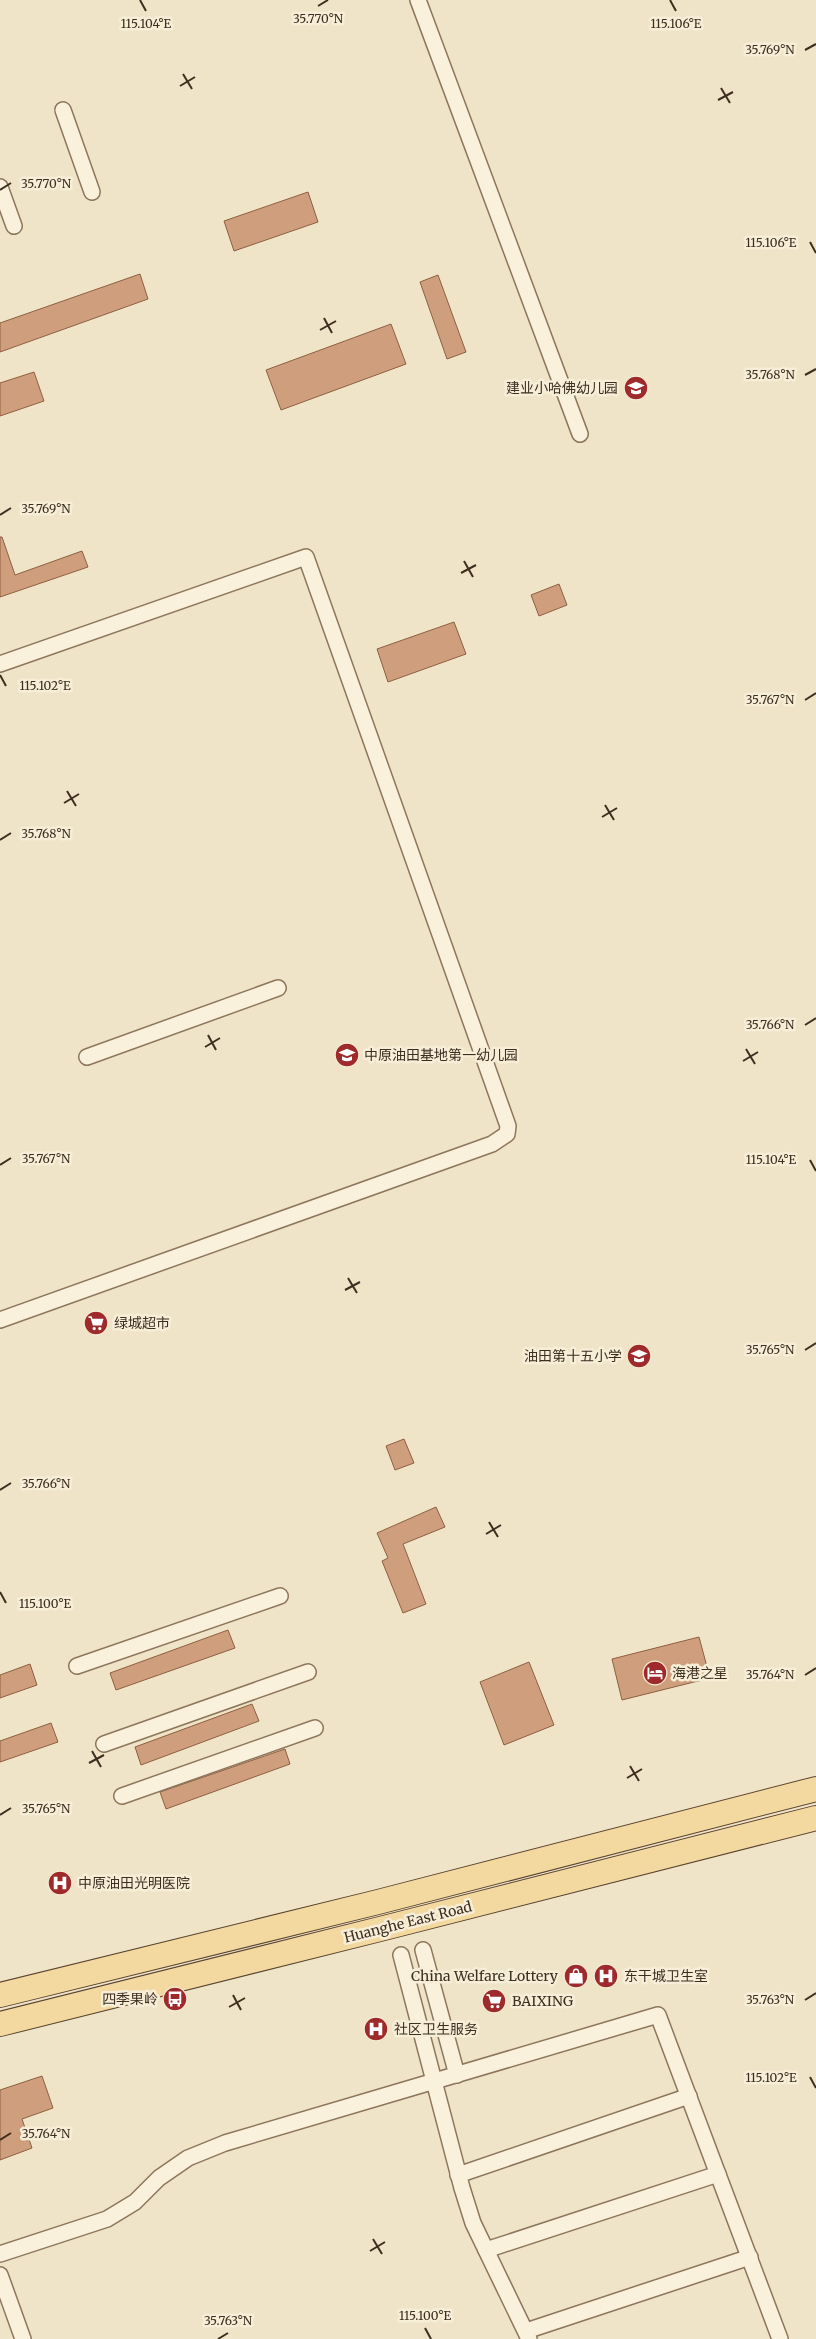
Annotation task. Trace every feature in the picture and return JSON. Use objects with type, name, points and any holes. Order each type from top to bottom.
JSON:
[{"type":"main road","name":"Huanghe East Road","points":[[0,1995],[387,1899],[816,1789]]},
{"type":"main road","name":"Huanghe East Road","points":[[0,2024],[816,1818]]},
{"type":"street","points":[[418,0],[580,434]]},
{"type":"street","points":[[63,110],[92,192]]},
{"type":"street","points":[[0,187],[14,226]]},
{"type":"street","points":[[0,664],[306,557],[508,1126],[507,1134],[492,1144],[0,1320]]},
{"type":"street","points":[[87,1057],[278,988]]},
{"type":"street","points":[[77,1666],[280,1596]]},
{"type":"street","points":[[104,1744],[308,1672]]},
{"type":"street","points":[[122,1796],[314,1728]]},
{"type":"street","points":[[423,1950],[457,2075]]},
{"type":"street","points":[[401,1955],[458,2175],[473,2223],[527,2335],[750,2257]]},
{"type":"street","points":[[0,2254],[107,2218],[135,2202],[159,2178],[188,2158],[216,2147],[658,2016],[750,2257],[774,2337]]},
{"type":"street","points":[[458,2175],[689,2096]]},
{"type":"street","points":[[486,2250],[718,2174]]},
{"type":"street","points":[[0,2275],[22,2339]]},
{"type":"building","points":[[308,192],[318,222],[234,251],[224,221]]},
{"type":"building","points":[[140,274],[148,299],[0,352],[0,323]]},
{"type":"building","points":[[438,275],[466,352],[447,359],[420,282]]},
{"type":"building","points":[[391,324],[406,364],[281,410],[266,370]]},
{"type":"building","points":[[34,372],[44,401],[0,416],[0,383]]},
{"type":"building","points":[[0,537],[2,537],[15,575],[82,551],[88,567],[0,597]]},
{"type":"building","points":[[559,584],[567,605],[539,616],[531,595]]},
{"type":"building","points":[[454,622],[466,654],[388,682],[377,649]]},
{"type":"building","points":[[404,1439],[414,1463],[395,1470],[386,1446]]},
{"type":"building","points":[[436,1507],[445,1527],[403,1544],[426,1604],[403,1613],[382,1561],[388,1558],[377,1533]]},
{"type":"building","points":[[228,1630],[235,1648],[116,1690],[110,1673]]},
{"type":"building","points":[[699,1637],[710,1678],[622,1700],[612,1659]]},
{"type":"building","points":[[529,1662],[554,1725],[504,1745],[480,1682]]},
{"type":"building","points":[[30,1664],[37,1685],[0,1698],[0,1675]]},
{"type":"building","points":[[252,1704],[259,1721],[141,1765],[135,1747]]},
{"type":"building","points":[[51,1723],[58,1742],[0,1762],[0,1741]]},
{"type":"building","points":[[285,1749],[290,1764],[166,1809],[160,1792]]},
{"type":"building","points":[[42,2076],[53,2108],[22,2119],[32,2148],[0,2160],[0,2090]]},
{"type":"place","name":"建业小哈佛幼儿园","points":[[636,388]]},
{"type":"place","name":"中原油田基地第一幼儿园","points":[[347,1055]]},
{"type":"place","name":"绿城超市","points":[[96,1323]]},
{"type":"place","name":"油田第十五小学","points":[[639,1356]]},
{"type":"place","name":"海港之星","points":[[655,1673]]},
{"type":"place","name":"中原油田光明医院","points":[[60,1883]]},
{"type":"place","name":"China Welfare Lottery","points":[[576,1976]]},
{"type":"place","name":"东干城卫生室","points":[[606,1976]]},
{"type":"place","name":"四季果岭","points":[[175,1999]]},
{"type":"place","name":"BAIXING","points":[[494,2001]]},
{"type":"place","name":"社区卫生服务","points":[[376,2029]]}]
